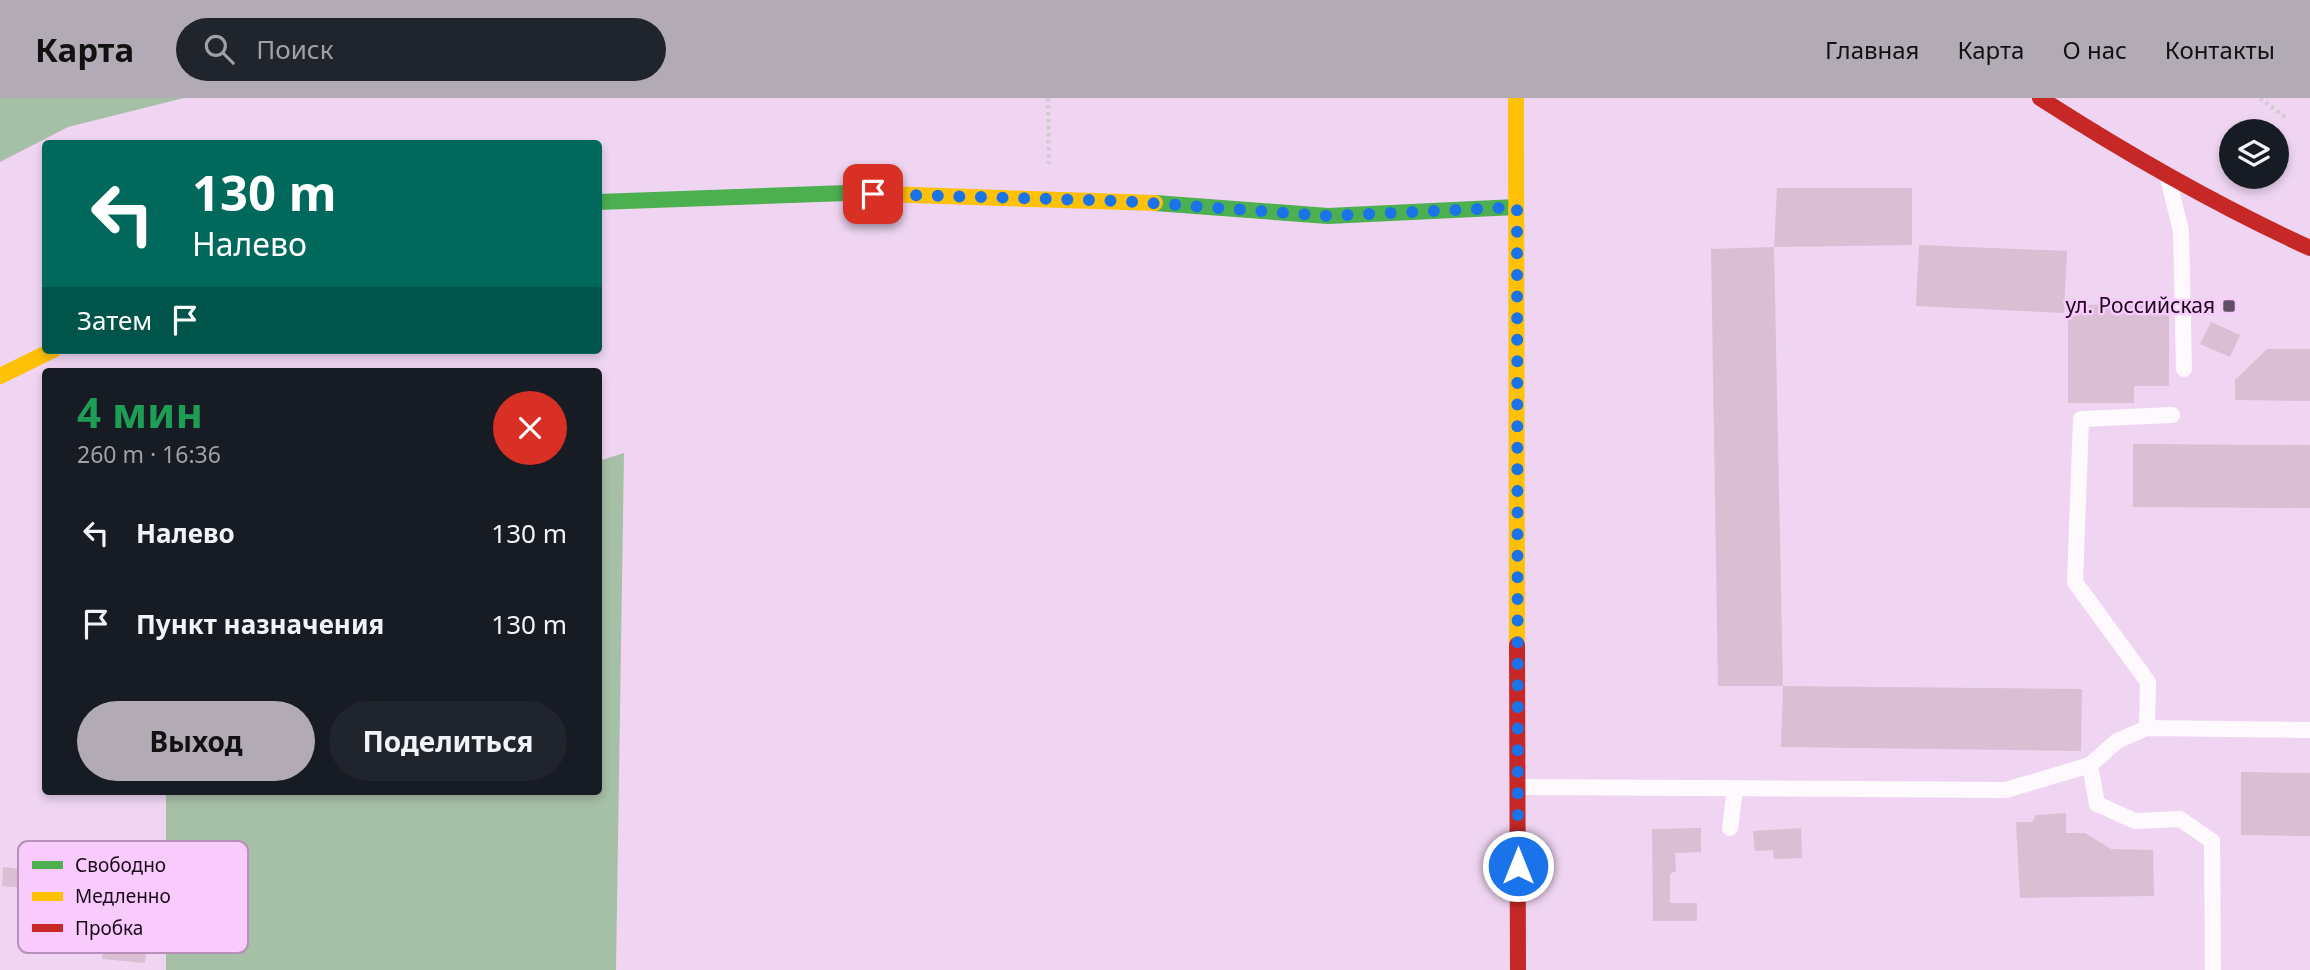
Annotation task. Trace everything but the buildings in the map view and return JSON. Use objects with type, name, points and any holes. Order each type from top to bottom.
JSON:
[{"type":"street","points":[[1516,98],[1518,970]]},
{"type":"street","points":[[2040,98],[2168,176],[2261,227],[2310,248]]},
{"type":"street","points":[[602,202],[847,193],[1123,201],[1328,216],[1517,207]]},
{"type":"street","points":[[0,376],[45,354]]},
{"type":"lane","points":[[2168,176],[2181,231],[2184,369]]},
{"type":"lane","points":[[2147,728],[2148,682],[2075,582],[2081,419],[2172,415]]},
{"type":"lane","points":[[1517,787],[2006,790],[2090,765],[2117,741],[2147,728],[2310,730]]},
{"type":"lane","points":[[2090,765],[2097,804],[2135,821],[2180,819],[2212,841],[2213,970]]},
{"type":"lane","points":[[1730,828],[1735,789]]},
{"type":"path","points":[[1048,98],[1049,199]]},
{"type":"path","points":[[2260,98],[2285,117]]},
{"type":"green space","points":[[0,98],[184,98],[68,127],[0,162]]},
{"type":"green space","points":[[624,453],[616,970],[166,970],[166,953],[248,953],[248,841],[166,841],[166,795],[602,795],[602,460]]},
{"type":"traffic: fast","points":[[602,202],[882,194]]},
{"type":"traffic: fast","points":[[1155,203],[1328,216],[1516,207]]},
{"type":"traffic: slow","points":[[1516,98],[1517,645]]},
{"type":"traffic: slow","points":[[882,194],[1155,203]]},
{"type":"traffic: slow","points":[[0,376],[45,354]]},
{"type":"traffic: jam","points":[[2040,98],[2172,178],[2310,248]]},
{"type":"traffic: jam","points":[[1517,645],[1518,970]]},
{"type":"place","name":"ул. Российская","points":[[2229,306]]},
{"type":"route","points":[[873,194],[1123,201],[1328,216],[1517,207],[1518,866]]}]
